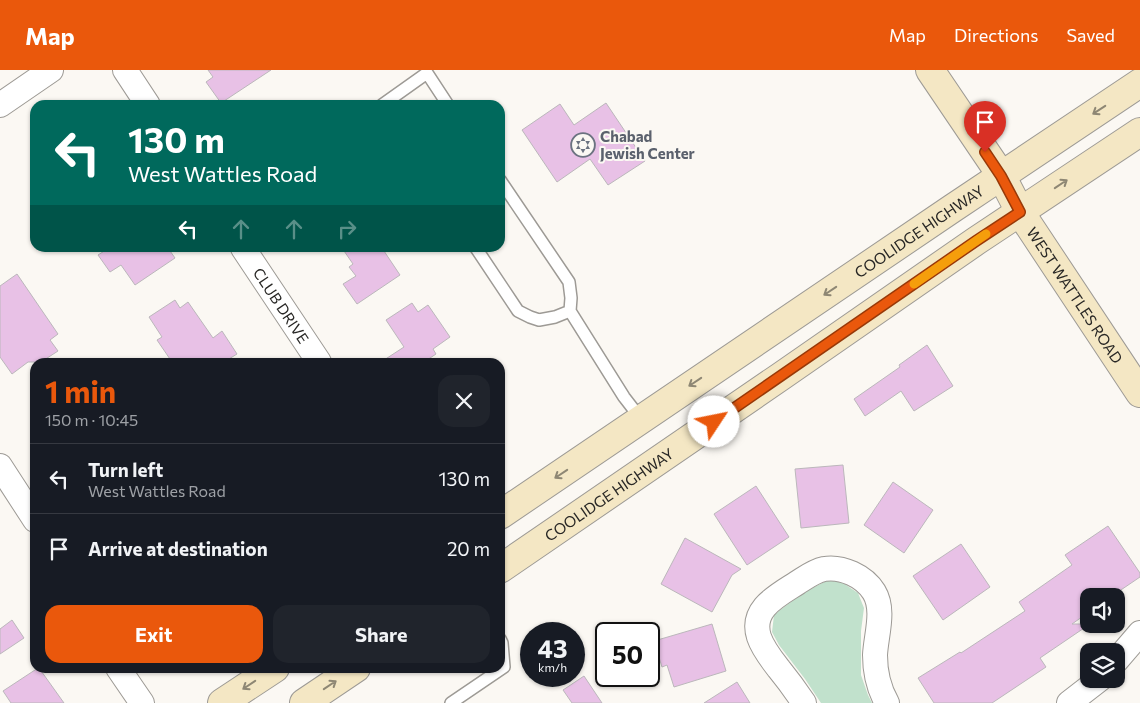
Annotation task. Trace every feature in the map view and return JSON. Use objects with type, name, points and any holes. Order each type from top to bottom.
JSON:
[{"type":"main road","name":"WEST WATTLES ROAD","points":[[930,70],[1001,176],[1020,212],[1140,393]]},
{"type":"main road","name":"COOLIDGE HIGHWAY","points":[[505,512],[1140,83]]},
{"type":"main road","name":"COOLIDGE HIGHWAY","points":[[505,566],[976,241],[1140,132]]},
{"type":"main road","points":[[641,419],[656,425],[661,434],[662,442],[659,451],[649,466]]},
{"type":"main road","points":[[222,703],[267,673]]},
{"type":"main road","points":[[304,703],[349,673]]},
{"type":"street","points":[[0,105],[51,70]]},
{"type":"street","points":[[125,70],[145,100]]},
{"type":"street","name":"CLUB DRIVE","points":[[246,252],[316,358]]},
{"type":"street","points":[[0,466],[30,512]]},
{"type":"street","points":[[804,703],[766,651],[759,637],[757,622],[766,605],[780,594],[811,574],[830,569],[845,571],[865,582],[874,592],[880,606],[875,657],[882,695],[887,703]]},
{"type":"street","points":[[1125,650],[1140,633]]},
{"type":"street","points":[[121,673],[142,703]]},
{"type":"street","points":[[1069,703],[1088,688]]},
{"type":"lane","points":[[389,100],[427,73],[445,100]]},
{"type":"lane","points":[[505,187],[569,282],[570,311],[624,397],[641,419]]},
{"type":"lane","points":[[479,252],[518,311],[539,320],[555,317],[570,311]]},
{"type":"lane","points":[[451,703],[495,673]]},
{"type":"green space","points":[[829,580],[843,583],[858,593],[864,608],[861,631],[861,675],[872,703],[821,703],[779,645],[772,632],[774,615],[814,587]]},
{"type":"building","points":[[208,70],[271,70],[226,100],[219,100],[206,82],[213,77]]},
{"type":"building","name":"Chabad Jewish Center","points":[[606,103],[645,161],[608,185],[590,159],[557,182],[522,130],[560,104],[574,125]]},
{"type":"building","points":[[103,252],[171,252],[175,258],[135,285],[121,265],[110,272],[98,255]]},
{"type":"building","points":[[345,252],[385,252],[400,275],[357,304],[343,284],[356,276],[349,267],[353,264]]},
{"type":"building","points":[[17,274],[58,334],[50,340],[58,351],[47,358],[30,358],[30,362],[12,374],[0,357],[0,286]]},
{"type":"building","points":[[175,300],[180,308],[188,302],[213,338],[222,331],[237,354],[230,358],[169,358],[157,340],[162,337],[149,317]]},
{"type":"building","points":[[412,303],[418,312],[428,305],[450,337],[433,349],[436,354],[430,358],[387,358],[404,347],[386,320]]},
{"type":"building","points":[[927,345],[953,386],[914,411],[901,391],[865,416],[854,399],[900,367],[899,365]]},
{"type":"building","points":[[843,465],[849,523],[801,528],[795,469]]},
{"type":"building","points":[[893,482],[933,510],[904,553],[864,525]]},
{"type":"building","points":[[756,486],[789,537],[747,565],[714,514]]},
{"type":"building","points":[[1108,526],[1140,573],[1140,577],[1124,588],[1080,588],[1080,618],[1072,624],[1080,624],[1080,631],[1040,658],[1046,667],[992,703],[934,703],[918,678],[961,653],[1025,611],[1019,602],[1072,565],[1065,555]]},
{"type":"building","points":[[685,538],[741,569],[732,575],[712,612],[661,584]]},
{"type":"building","points":[[961,544],[990,587],[943,620],[913,576]]},
{"type":"building","points":[[12,620],[24,638],[0,654],[0,629]]},
{"type":"building","points":[[712,624],[726,671],[674,687],[667,665],[662,667],[660,660],[660,639]]},
{"type":"building","points":[[30,673],[43,673],[64,703],[11,703],[3,691]]},
{"type":"building","points":[[585,678],[602,703],[572,703],[563,690],[568,687],[585,687]]},
{"type":"building","points":[[737,682],[750,703],[704,703]]},
{"type":"slow traffic","points":[[914,284],[986,234]]},
{"type":"place","name":"Chabad Jewish Center","points":[[583,145]]},
{"type":"route","points":[[714,422],[1020,212],[1001,176],[985,152]]}]
